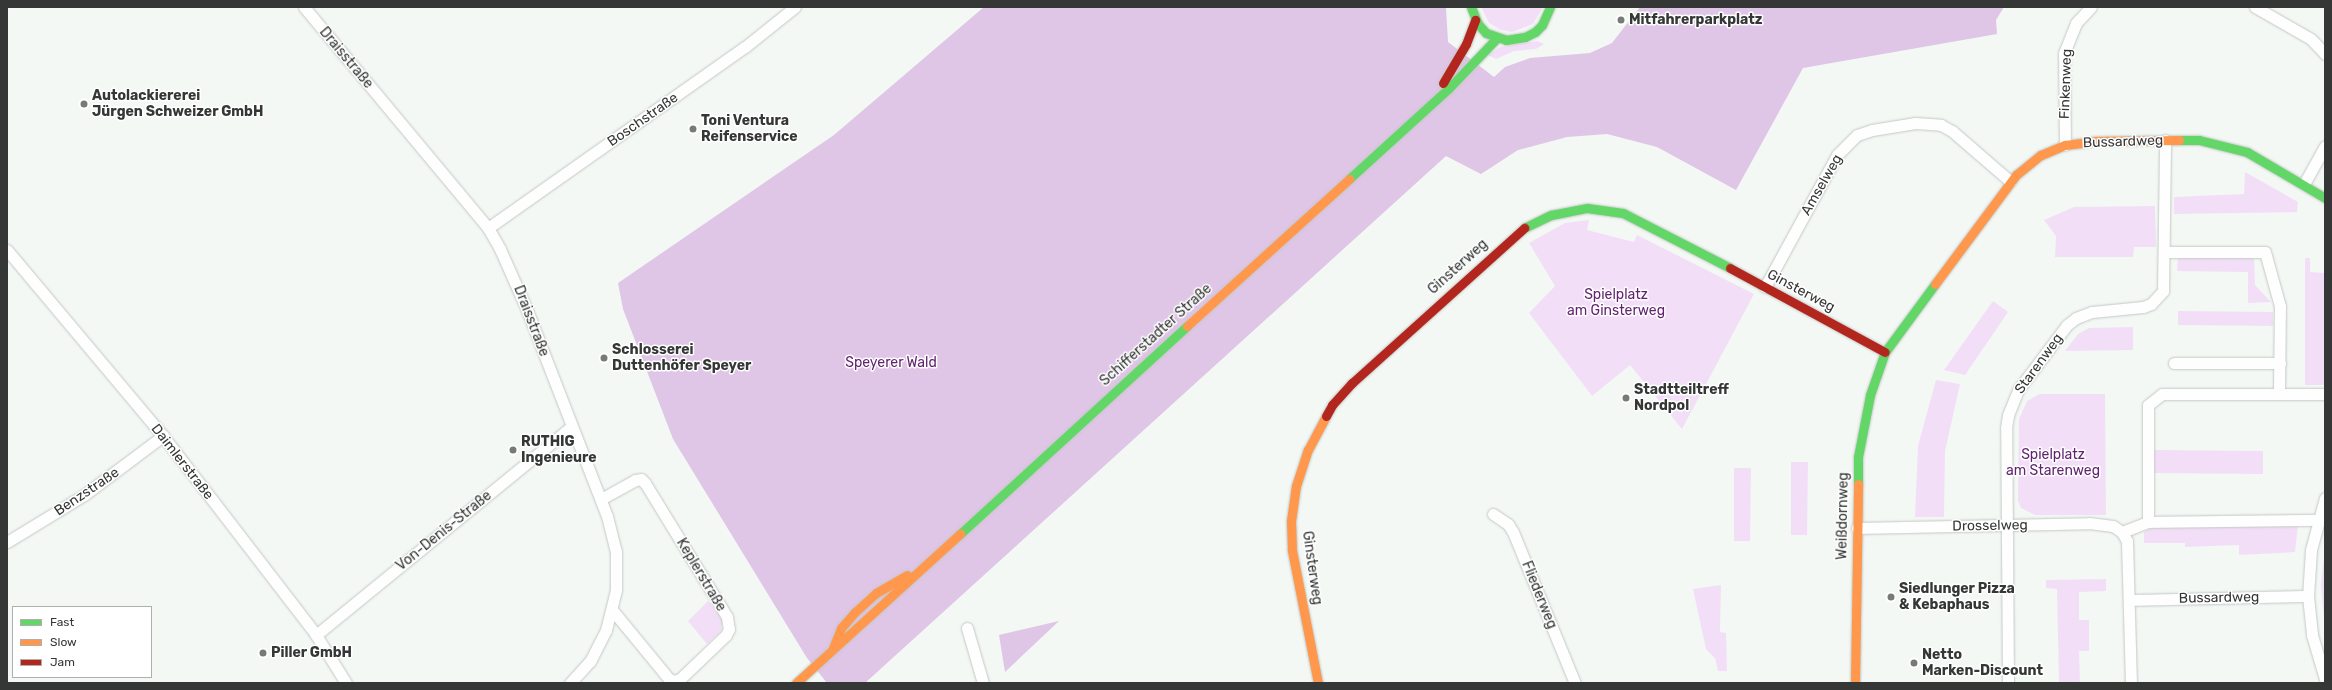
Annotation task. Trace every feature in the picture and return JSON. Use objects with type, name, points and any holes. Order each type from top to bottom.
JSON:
[{"type":"street","name":"Draisstraße","points":[[304,7],[488,228],[514,279],[571,427],[601,499],[616,551],[613,611],[599,646],[570,683]]},
{"type":"street","name":"Boschstraße","points":[[488,228],[745,48],[795,7]]},
{"type":"street","points":[[1471,7],[1475,20],[1486,33],[1497,38],[1516,40],[1535,32],[1542,25],[1550,7]]},
{"type":"street","name":"Finkenweg","points":[[2065,145],[2064,54],[2076,23],[2091,7]]},
{"type":"street","points":[[2255,7],[2312,39],[2325,54]]},
{"type":"street","name":"Schifferstadter Straße","points":[[1408,124],[1450,75],[1466,44],[1475,20]]},
{"type":"street","name":"Schifferstadter Straße","points":[[796,683],[898,592],[922,566],[1449,88],[1497,38]]},
{"type":"street","name":"Amselweg","points":[[1764,287],[1838,155],[1857,135],[1872,130],[1902,125],[1932,123],[1941,125],[1952,131],[2010,181]]},
{"type":"street","name":"Starenweg","points":[[2008,683],[2006,428],[2018,390],[2053,341],[2076,318],[2106,310],[2143,307],[2157,298],[2165,284],[2165,140]]},
{"type":"street","name":"Bussardweg","points":[[1885,352],[2010,181],[2041,155],[2065,145],[2096,141],[2199,140],[2228,145],[2247,152],[2304,184],[2325,198]]},
{"type":"street","points":[[2304,184],[2325,146]]},
{"type":"street","name":"Ginsterweg","points":[[1318,683],[1292,550],[1291,521],[1296,486],[1308,450],[1332,405],[1352,383],[1515,234],[1551,215],[1571,210],[1601,208],[1623,213],[1885,352]]},
{"type":"street","name":"Daimlerstraße","points":[[7,250],[163,436],[316,635],[346,683]]},
{"type":"street","points":[[2165,252],[2265,252],[2280,306],[2280,394]]},
{"type":"street","name":"Weißdornweg","points":[[1855,683],[1858,457],[1862,428],[1885,352]]},
{"type":"street","points":[[2174,363],[2280,363]]},
{"type":"street","points":[[2148,522],[2148,405],[2162,394],[2325,394]]},
{"type":"street","name":"Von-Denis-Straße","points":[[316,635],[571,427]]},
{"type":"street","name":"Benzstraße","points":[[7,542],[58,512],[117,472],[163,436]]},
{"type":"street","name":"Keplerstraße","points":[[601,499],[635,480],[641,479],[645,483],[727,617],[729,629],[726,634],[680,679],[674,680],[669,679],[613,611]]},
{"type":"street","points":[[2325,498],[2318,520],[2309,562],[2308,596],[2312,635],[2325,679]]},
{"type":"street","name":"Fliederweg","points":[[1493,514],[1508,524],[1513,532],[1575,683]]},
{"type":"street","points":[[2131,683],[2128,547],[2122,532],[2148,522],[2318,520]]},
{"type":"street","name":"Drosselweg","points":[[1857,528],[2006,526],[2089,523],[2113,526],[2122,532]]},
{"type":"street","name":"Schifferstadter Straße","points":[[833,650],[841,628],[865,602],[922,566]]},
{"type":"street","name":"Bussardweg","points":[[2130,600],[2308,596]]},
{"type":"street","points":[[967,628],[983,683]]},
{"type":"green space","name":"Speyerer Wald","points":[[984,7],[1446,7],[1448,42],[1494,77],[1505,67],[1530,58],[1590,53],[1612,43],[1640,7],[2004,7],[1996,20],[1997,34],[1803,68],[1736,190],[1657,147],[1607,134],[1567,137],[1518,150],[1481,174],[1446,156],[865,683],[827,683],[807,658],[673,439],[623,309],[618,283],[834,135]]},
{"type":"green space","points":[[1481,7],[1543,7],[1533,24],[1512,32],[1501,30],[1489,23]]},
{"type":"green space","points":[[1538,41],[1544,44],[1536,49],[1514,51],[1496,59],[1488,55],[1500,47]]},
{"type":"green space","points":[[2245,172],[2298,202],[2297,212],[2174,214],[2174,197],[2244,194]]},
{"type":"green space","points":[[2155,206],[2156,247],[2134,247],[2133,257],[2055,257],[2056,236],[2044,220],[2074,207]]},
{"type":"green space","name":"Spielplatz am Ginsterweg","points":[[1589,220],[1587,230],[1634,242],[1637,235],[1754,294],[1682,429],[1630,365],[1592,396],[1529,313],[1555,286],[1529,243],[1565,223]]},
{"type":"green space","points":[[2254,257],[2255,285],[2271,302],[2248,303],[2248,272],[2177,271],[2178,258]]},
{"type":"green space","points":[[2305,258],[2310,258],[2310,272],[2324,273],[2324,385],[2305,385]]},
{"type":"green space","points":[[1993,301],[2008,312],[1965,375],[1944,370]]},
{"type":"green space","points":[[2178,311],[2273,312],[2273,326],[2178,325]]},
{"type":"green space","points":[[2133,327],[2133,350],[2065,351],[2078,334],[2089,328]]},
{"type":"green space","points":[[1936,380],[1960,384],[1945,451],[1944,517],[1915,517],[1918,446]]},
{"type":"green space","name":"Spielplatz am Starenweg","points":[[2040,394],[2105,394],[2106,515],[2035,515],[2021,508],[2018,501],[2019,419],[2027,401]]},
{"type":"green space","points":[[2154,450],[2263,451],[2263,474],[2154,473]]},
{"type":"green space","points":[[1791,462],[1808,462],[1807,535],[1791,535]]},
{"type":"green space","points":[[1734,468],[1751,468],[1750,541],[1734,541]]},
{"type":"green space","points":[[2298,525],[2295,552],[2239,555],[2239,545],[2185,547],[2185,543],[2144,543],[2144,532],[2152,527]]},
{"type":"green space","points":[[2325,548],[2325,629],[2321,585]]},
{"type":"green space","points":[[2106,579],[2106,591],[2079,592],[2079,620],[2089,620],[2089,651],[2079,651],[2080,683],[2059,683],[2057,589],[2046,588],[2046,580]]},
{"type":"green space","points":[[1721,585],[1720,632],[1726,633],[1727,671],[1718,671],[1715,658],[1706,649],[1693,589]]},
{"type":"green space","points":[[708,601],[723,619],[721,631],[707,644],[688,621]]},
{"type":"green space","points":[[1059,621],[1005,672],[999,635]]},
{"type":"traffic: fast","points":[[1471,7],[1478,24],[1486,33],[1506,40],[1525,37],[1535,32],[1542,25],[1550,7]]},
{"type":"traffic: fast","points":[[1349,179],[1449,88],[1497,38]]},
{"type":"traffic: fast","points":[[2179,140],[2199,140],[2247,152],[2325,198]]},
{"type":"traffic: fast","points":[[1524,228],[1551,215],[1587,208],[1623,213],[1730,268]]},
{"type":"traffic: fast","points":[[1858,484],[1858,457],[1870,395],[1885,352],[1935,284]]},
{"type":"traffic: fast","points":[[960,534],[1187,326]]},
{"type":"traffic: slow","points":[[1935,284],[2016,175],[2041,155],[2065,145],[2096,141],[2179,140]]},
{"type":"traffic: slow","points":[[1187,326],[1349,179]]},
{"type":"traffic: slow","points":[[1318,683],[1292,550],[1291,521],[1296,486],[1308,450],[1326,416]]},
{"type":"traffic: slow","points":[[1855,683],[1858,484]]},
{"type":"traffic: slow","points":[[796,683],[960,534]]},
{"type":"traffic: slow","points":[[833,648],[841,628],[855,612],[876,593],[907,575]]},
{"type":"traffic: jam","points":[[1443,83],[1466,44],[1475,20]]},
{"type":"traffic: jam","points":[[1326,416],[1332,405],[1352,383],[1524,228]]},
{"type":"traffic: jam","points":[[1730,268],[1885,352]]},
{"type":"place","name":"Mitfahrerparkplatz","points":[[1621,20]]},
{"type":"place","name":"Autolackiererei Jürgen Schweizer GmbH","points":[[84,104]]},
{"type":"place","name":"Toni Ventura Reifenservice","points":[[693,129]]},
{"type":"place","name":"Schlosserei Duttenhöfer Speyer","points":[[604,358]]},
{"type":"place","name":"Stadtteiltreff Nordpol","points":[[1626,398]]},
{"type":"place","name":"RUTHIG Ingenieure","points":[[513,450]]},
{"type":"place","name":"Siedlunger Pizza & Kebaphaus","points":[[1891,597]]},
{"type":"place","name":"Piller GmbH","points":[[263,653]]},
{"type":"place","name":"Netto Marken-Discount","points":[[1914,663]]}]
